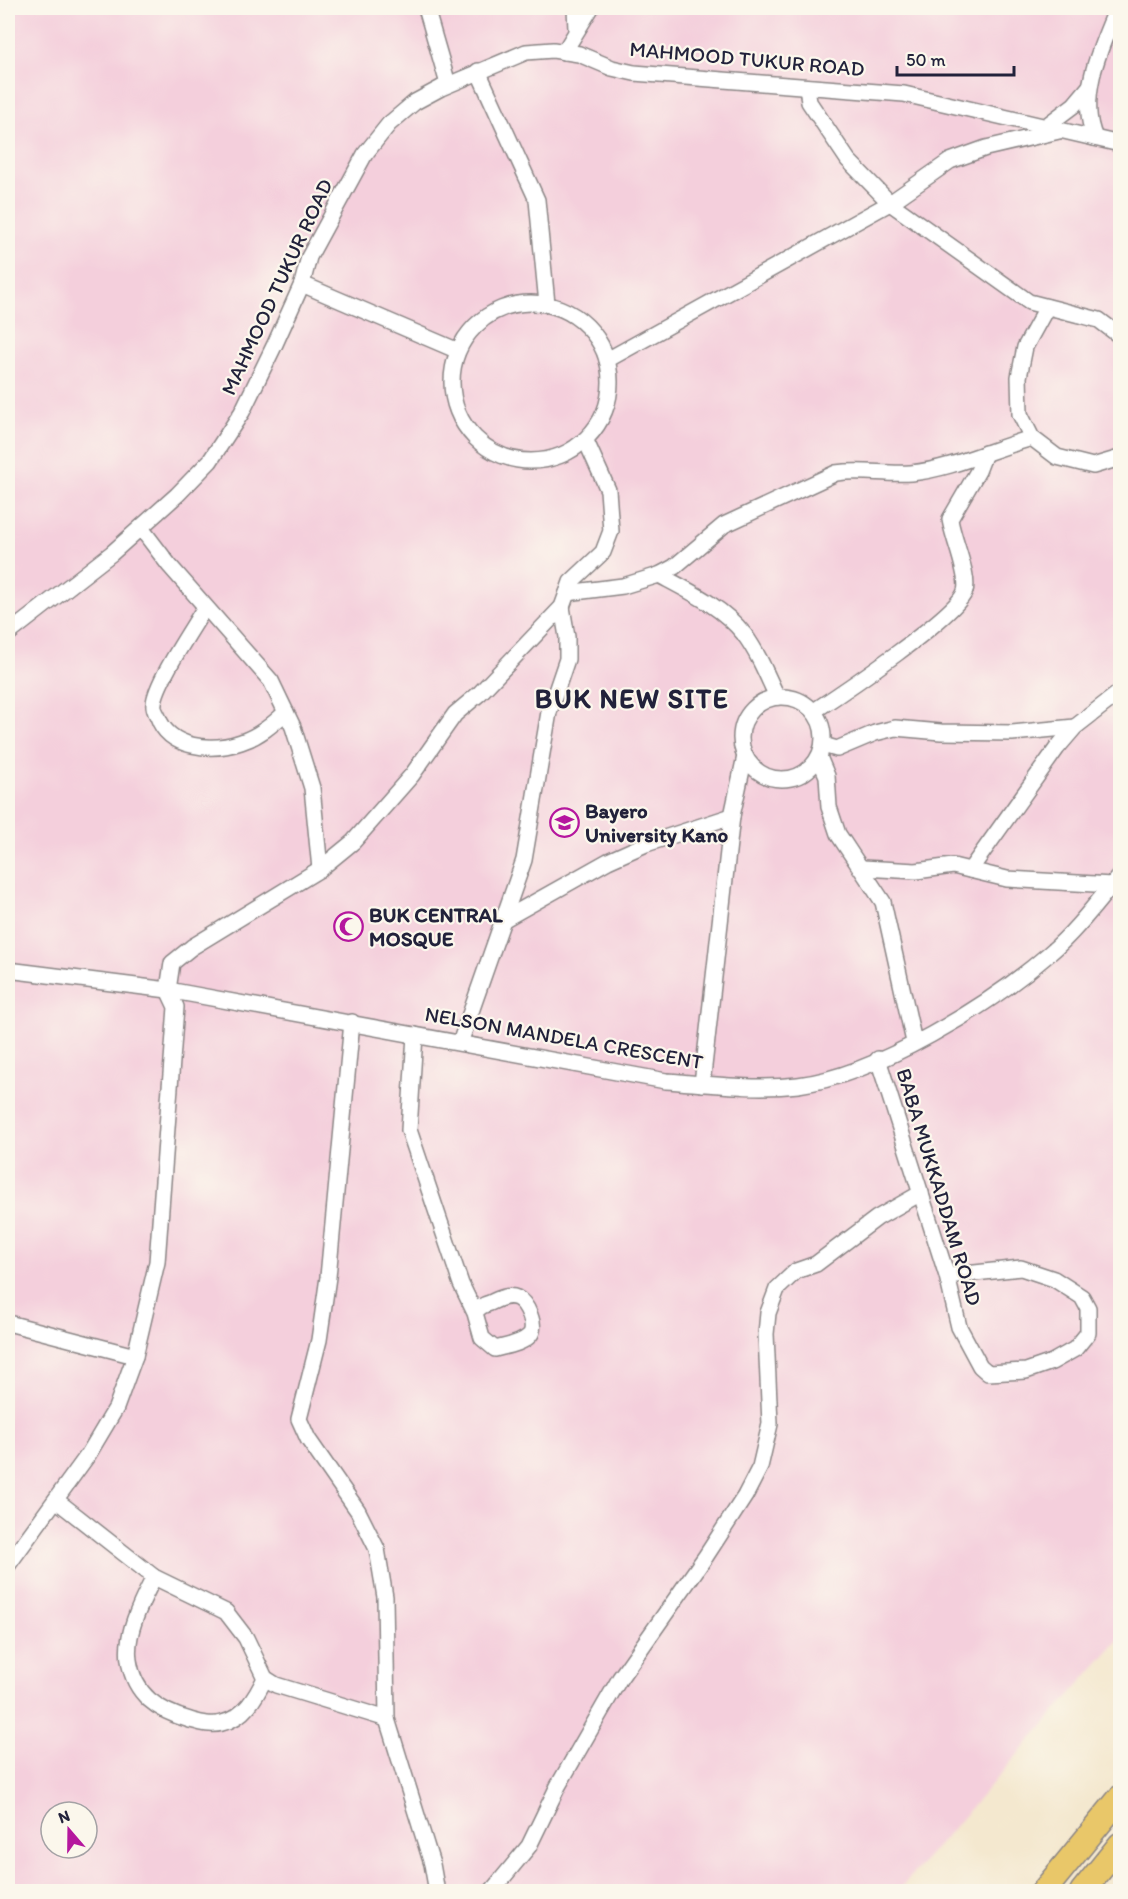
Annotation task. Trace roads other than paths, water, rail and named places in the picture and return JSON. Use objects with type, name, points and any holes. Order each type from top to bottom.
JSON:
[{"type":"main road","points":[[1043,1892],[1120,1798]]},
{"type":"main road","points":[[1082,1892],[1120,1845]]},
{"type":"street","points":[[426,8],[448,84]]},
{"type":"street","points":[[574,8],[576,29]]},
{"type":"street","points":[[564,52],[576,29],[591,8]]},
{"type":"street","points":[[1095,138],[1089,116],[1090,86],[1117,8]]},
{"type":"street","name":"MAHMOOD TUKUR ROAD","points":[[8,634],[141,528],[210,461],[242,412],[302,284],[309,257],[365,154],[389,124],[415,102],[448,84],[526,52],[564,52],[634,73],[904,93],[1120,144]]},
{"type":"street","points":[[478,71],[537,200],[547,304]]},
{"type":"street","points":[[1046,126],[1074,105],[1090,86]]},
{"type":"street","points":[[807,87],[809,102],[848,160],[890,203],[1029,302],[1099,320],[1120,336]]},
{"type":"street","points":[[607,360],[890,203],[950,161],[986,148],[1063,130]]},
{"type":"street","points":[[302,284],[456,351]]},
{"type":"street","points":[[522,303],[547,304],[570,313],[590,328],[604,349],[610,373],[610,398],[601,421],[585,441],[564,455],[540,462],[515,461],[492,452],[472,437],[458,416],[451,392],[456,351],[476,324],[497,310],[522,303]]},
{"type":"street","points":[[1047,307],[1025,347],[1019,377],[1020,414],[1032,438],[1057,457],[1093,466],[1120,458]]},
{"type":"street","points":[[8,1565],[88,1455],[116,1408],[135,1356],[157,1262],[176,1007],[168,990],[172,963],[192,947],[320,870],[353,842],[412,775],[455,714],[480,693],[565,600],[659,575],[674,567],[724,525],[836,473],[851,470],[911,473],[939,467],[1032,438]]},
{"type":"street","points":[[460,1043],[524,860],[549,712],[567,659],[565,600],[571,582],[578,573],[603,552],[611,531],[608,490],[585,441]]},
{"type":"street","points":[[814,711],[893,656],[960,600],[966,584],[950,519],[978,471],[985,453]]},
{"type":"street","points":[[141,528],[205,607],[271,681],[293,727],[312,788],[320,870]]},
{"type":"street","points":[[659,575],[722,611],[743,633],[758,655],[777,697]]},
{"type":"street","points":[[205,607],[160,685],[153,705],[161,726],[174,740],[189,745],[218,746],[240,742],[267,730],[286,712]]},
{"type":"street","points":[[970,870],[1057,748],[1075,727],[1120,692]]},
{"type":"street","points":[[702,1084],[732,816],[745,756],[741,730],[746,718],[764,700],[777,697],[802,701],[814,711],[823,732],[821,751],[827,776],[829,807],[838,834],[883,902],[914,1042]]},
{"type":"street","points":[[821,751],[837,749],[875,733],[896,728],[977,733],[1075,727]]},
{"type":"street","points":[[745,756],[762,774],[788,779],[811,767],[821,751]]},
{"type":"street","points":[[503,920],[608,861],[646,844],[732,816]]},
{"type":"street","points":[[862,868],[916,870],[953,866],[1007,879],[1116,880]]},
{"type":"street","name":"NELSON MANDELA CRESCENT","points":[[8,970],[168,990],[666,1081],[747,1087],[798,1085],[825,1079],[878,1059],[963,1017],[1052,952],[1116,880]]},
{"type":"street","points":[[352,1023],[328,1277],[319,1340],[299,1419],[308,1439],[358,1511],[377,1549],[385,1597],[387,1719],[432,1864],[437,1892]]},
{"type":"street","points":[[415,1035],[409,1130],[461,1284],[475,1313]]},
{"type":"street","name":"BABA MUKKADDAM ROAD","points":[[878,1059],[947,1276],[959,1327],[980,1366],[988,1373],[1026,1371],[1052,1362],[1075,1349],[1088,1333],[1090,1319],[1082,1297],[1054,1279],[1021,1268],[947,1276]]},
{"type":"street","points":[[491,1892],[529,1846],[558,1785],[620,1678],[727,1526],[760,1467],[770,1424],[767,1324],[777,1288],[795,1271],[816,1264],[877,1218],[921,1193]]},
{"type":"street","points":[[8,1323],[135,1356]]},
{"type":"street","points":[[56,1500],[154,1577],[226,1612],[246,1638],[265,1678],[276,1685],[387,1719]]},
{"type":"street","points":[[154,1577],[134,1624],[128,1658],[133,1680],[151,1703],[165,1711],[209,1725],[224,1723],[249,1706],[265,1678]]},
{"type":"place","name":"Bayero University Kano","points":[[564,823]]},
{"type":"place","name":"BUK CENTRAL MOSQUE","points":[[348,927]]},
{"type":"district","name":"BUK NEW SITE","points":[[632,699]]}]
